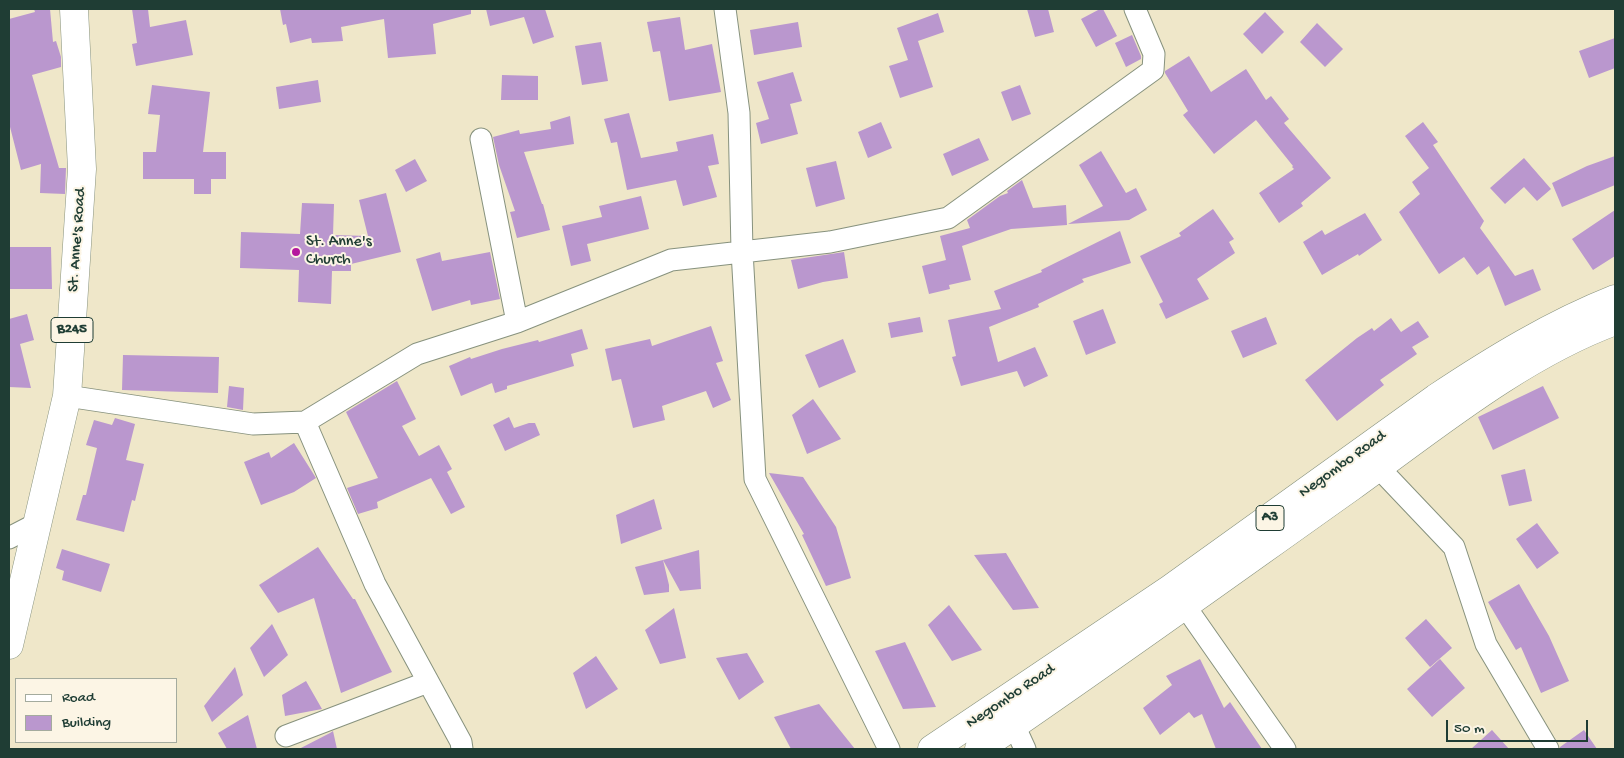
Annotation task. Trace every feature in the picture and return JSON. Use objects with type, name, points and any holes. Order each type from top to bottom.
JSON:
[{"type":"main road","name":"St. Anne's Road","points":[[9,646],[67,396],[82,168],[74,9]]},
{"type":"main road","name":"Negombo Road","points":[[932,749],[1170,589],[1436,398],[1478,370],[1572,319],[1615,299]]},
{"type":"main road","name":"Negombo Road","points":[[979,749],[1020,737],[1184,606],[1448,416],[1524,367],[1579,336],[1615,321]]},
{"type":"street","points":[[725,9],[739,114],[742,252],[755,479],[889,749]]},
{"type":"street","points":[[67,396],[253,424],[304,422],[416,354],[517,322],[671,260],[830,242],[948,218],[1153,70],[1154,54],[1135,9]]},
{"type":"street","points":[[481,139],[517,322]]},
{"type":"street","points":[[304,422],[375,584],[461,742],[462,749]]},
{"type":"street","points":[[1378,467],[1454,547],[1486,644],[1548,749]]},
{"type":"street","points":[[9,538],[36,524]]},
{"type":"street","points":[[1184,606],[1285,749]]},
{"type":"street","points":[[286,736],[428,682]]},
{"type":"building","points":[[34,9],[50,9],[53,42],[56,41],[61,57],[61,67],[32,75],[59,168],[66,168],[65,194],[40,193],[41,164],[21,170],[9,123],[9,19],[35,12]]},
{"type":"building","points":[[132,9],[148,9],[150,27],[186,20],[193,55],[136,66],[132,44],[137,43]]},
{"type":"building","points":[[280,9],[471,9],[471,14],[433,24],[436,54],[388,58],[384,19],[341,27],[343,41],[312,43],[311,38],[290,43],[286,24],[283,25]]},
{"type":"building","points":[[486,9],[545,9],[554,37],[533,44],[524,17],[490,26]]},
{"type":"building","points":[[1027,9],[1048,9],[1054,32],[1035,37]]},
{"type":"building","points":[[1103,9],[1117,36],[1096,47],[1081,19]]},
{"type":"building","points":[[1265,12],[1284,32],[1262,54],[1243,34]]},
{"type":"building","points":[[938,13],[944,32],[918,41],[933,87],[900,98],[889,66],[908,60],[897,28]]},
{"type":"building","points":[[680,17],[685,50],[712,44],[721,92],[669,101],[660,51],[653,52],[647,22]]},
{"type":"building","points":[[798,22],[802,47],[754,55],[750,30]]},
{"type":"building","points":[[1317,23],[1343,49],[1325,67],[1300,42]]},
{"type":"building","points":[[1132,35],[1141,59],[1126,67],[1115,43]]},
{"type":"building","points":[[1615,38],[1615,68],[1589,78],[1579,51]]},
{"type":"building","points":[[601,42],[608,81],[582,85],[575,46]]},
{"type":"building","points":[[1189,56],[1211,92],[1246,69],[1266,100],[1271,96],[1289,119],[1284,123],[1331,178],[1301,203],[1303,206],[1279,223],[1259,193],[1294,169],[1293,166],[1256,120],[1214,154],[1183,115],[1188,111],[1165,73],[1165,71]]},
{"type":"building","points":[[793,72],[802,101],[790,104],[798,134],[761,144],[756,123],[769,119],[757,82]]},
{"type":"building","points":[[502,75],[538,76],[538,100],[501,100]]},
{"type":"building","points":[[318,80],[321,102],[279,109],[276,87]]},
{"type":"building","points":[[152,85],[210,92],[203,152],[226,152],[226,179],[211,179],[211,194],[194,194],[194,179],[143,179],[143,152],[156,152],[160,115],[148,114]]},
{"type":"building","points":[[1020,85],[1031,114],[1012,121],[1001,92]]},
{"type":"building","points":[[629,113],[641,158],[678,151],[676,142],[713,134],[719,164],[708,166],[717,197],[683,206],[676,180],[627,190],[617,142],[611,143],[604,119]]},
{"type":"building","points":[[570,116],[574,144],[524,152],[543,204],[550,230],[517,238],[510,212],[515,211],[499,165],[493,137],[519,130],[520,134],[551,129],[550,122]]},
{"type":"building","points":[[881,122],[892,148],[868,158],[858,132]]},
{"type":"building","points":[[1423,122],[1438,142],[1433,145],[1484,221],[1480,228],[1515,276],[1533,269],[1541,290],[1505,306],[1489,266],[1477,275],[1464,257],[1439,274],[1399,212],[1420,194],[1412,182],[1429,168],[1405,136]]},
{"type":"building","points":[[979,138],[989,160],[952,176],[943,154]]},
{"type":"building","points":[[1101,151],[1126,193],[1136,188],[1147,210],[1129,220],[1068,224],[1103,206],[1079,165]]},
{"type":"building","points":[[1615,156],[1615,185],[1562,207],[1552,183],[1587,166]]},
{"type":"building","points":[[1524,158],[1551,189],[1537,201],[1524,187],[1505,204],[1490,188]]},
{"type":"building","points":[[415,159],[427,181],[406,192],[395,170]]},
{"type":"building","points":[[836,161],[845,199],[816,207],[806,168]]},
{"type":"building","points":[[1022,180],[1033,208],[1066,205],[1067,225],[1011,229],[962,246],[971,280],[949,285],[950,289],[929,294],[922,266],[946,260],[940,236],[970,228],[967,220],[1000,196],[1008,193],[1007,191]]},
{"type":"building","name":"St. Anne's Church","points":[[386,193],[401,252],[351,264],[351,271],[332,271],[331,304],[298,302],[299,270],[240,268],[241,232],[300,234],[302,203],[334,204],[333,235],[368,236],[359,200]]},
{"type":"building","points":[[641,196],[649,229],[587,244],[591,261],[571,266],[562,226],[602,217],[599,206]]},
{"type":"building","points":[[1213,209],[1234,239],[1229,242],[1235,253],[1197,279],[1209,299],[1166,319],[1159,304],[1163,302],[1140,256],[1181,236],[1179,233]]},
{"type":"building","points":[[1615,210],[1615,256],[1593,270],[1572,239]]},
{"type":"building","points":[[1365,213],[1382,240],[1359,256],[1358,254],[1322,275],[1303,242],[1322,230],[1325,235]]},
{"type":"building","points":[[1120,231],[1131,263],[1082,279],[1084,282],[1038,304],[1039,307],[989,327],[998,362],[1035,347],[1048,376],[1024,387],[1017,371],[961,386],[952,357],[956,356],[948,320],[1001,309],[994,291],[1042,272],[1041,270]]},
{"type":"building","points":[[9,247],[51,247],[52,289],[9,289]]},
{"type":"building","points":[[440,252],[442,261],[490,252],[500,299],[471,305],[470,300],[432,311],[416,259]]},
{"type":"building","points":[[844,252],[848,278],[798,289],[791,260]]},
{"type":"building","points":[[1103,309],[1116,343],[1086,355],[1073,321]]},
{"type":"building","points":[[27,314],[34,340],[20,344],[31,388],[9,387],[9,319]]},
{"type":"building","points":[[920,317],[923,332],[891,338],[888,323]]},
{"type":"building","points":[[1266,317],[1277,344],[1243,358],[1231,331]]},
{"type":"building","points":[[1391,318],[1401,332],[1418,321],[1429,337],[1412,347],[1417,354],[1380,380],[1384,385],[1337,421],[1305,380],[1357,338],[1372,328],[1374,331]]},
{"type":"building","points":[[711,326],[723,361],[716,363],[731,400],[713,408],[706,391],[662,406],[665,420],[633,428],[621,379],[612,381],[605,349],[650,339],[652,346]]},
{"type":"building","points":[[582,329],[588,349],[571,354],[574,366],[507,386],[507,389],[495,393],[492,383],[461,396],[449,366],[470,357],[471,359],[538,340],[539,342]]},
{"type":"building","points":[[843,339],[856,372],[819,388],[805,355]]},
{"type":"building","points":[[123,355],[219,357],[218,393],[122,390]]},
{"type":"building","points":[[397,381],[416,419],[402,426],[419,456],[439,445],[452,469],[447,472],[465,507],[451,514],[431,478],[377,502],[378,508],[358,514],[347,488],[378,478],[346,412]]},
{"type":"building","points":[[229,386],[244,388],[243,410],[227,407]]},
{"type":"building","points":[[1543,386],[1559,418],[1493,450],[1478,417]]},
{"type":"building","points":[[813,399],[841,439],[807,454],[792,415]]},
{"type":"building","points":[[509,417],[514,428],[535,423],[540,435],[505,451],[493,425]]},
{"type":"building","points":[[115,418],[135,424],[126,460],[144,464],[135,501],[132,500],[124,532],[76,520],[83,495],[86,495],[97,448],[86,445],[94,420],[112,425]]},
{"type":"building","points":[[294,443],[316,478],[294,492],[261,505],[244,462],[269,452],[271,458]]},
{"type":"building","points":[[1525,469],[1532,501],[1509,506],[1501,475]]},
{"type":"building","points":[[769,473],[803,477],[836,527],[851,578],[826,586],[802,535],[804,534]]},
{"type":"building","points":[[654,499],[662,529],[621,544],[616,515]]},
{"type":"building","points":[[1537,523],[1559,553],[1537,569],[1516,539]]},
{"type":"building","points":[[318,547],[353,599],[355,599],[392,672],[341,693],[314,598],[278,613],[259,585]]},
{"type":"building","points":[[62,549],[110,564],[101,592],[62,580],[64,571],[56,568]]},
{"type":"building","points":[[699,550],[701,589],[680,591],[663,560]]},
{"type":"building","points":[[1006,553],[1039,608],[1013,610],[974,555]]},
{"type":"building","points":[[663,560],[669,592],[644,595],[635,567]]},
{"type":"building","points":[[1519,584],[1549,636],[1569,681],[1541,693],[1521,647],[1516,650],[1488,602]]},
{"type":"building","points":[[949,605],[982,650],[952,661],[928,625]]},
{"type":"building","points":[[674,608],[686,658],[660,664],[645,630]]},
{"type":"building","points":[[1426,619],[1452,648],[1430,667],[1405,638]]},
{"type":"building","points":[[272,624],[288,655],[264,677],[250,648]]},
{"type":"building","points":[[905,642],[936,707],[903,709],[875,651]]},
{"type":"building","points":[[747,653],[764,682],[739,700],[716,658]]},
{"type":"building","points":[[596,656],[618,689],[586,709],[573,673]]},
{"type":"building","points":[[1200,659],[1224,708],[1230,702],[1262,749],[1216,749],[1202,714],[1194,718],[1189,712],[1160,735],[1143,708],[1172,685],[1166,676]]},
{"type":"building","points":[[1440,659],[1465,688],[1432,717],[1407,689]]},
{"type":"building","points":[[235,667],[243,695],[212,722],[204,706]]},
{"type":"building","points":[[306,681],[322,709],[285,716],[282,695]]},
{"type":"building","points":[[819,704],[855,749],[791,749],[774,717]]},
{"type":"building","points":[[248,715],[257,749],[227,749],[218,733]]},
{"type":"building","points":[[1492,730],[1509,749],[1471,749]]},
{"type":"building","points":[[1584,730],[1597,749],[1560,749],[1560,747]]},
{"type":"building","points":[[333,731],[337,749],[299,749],[330,733]]},
{"type":"place","name":"St. Anne's Church","points":[[296,252]]}]
